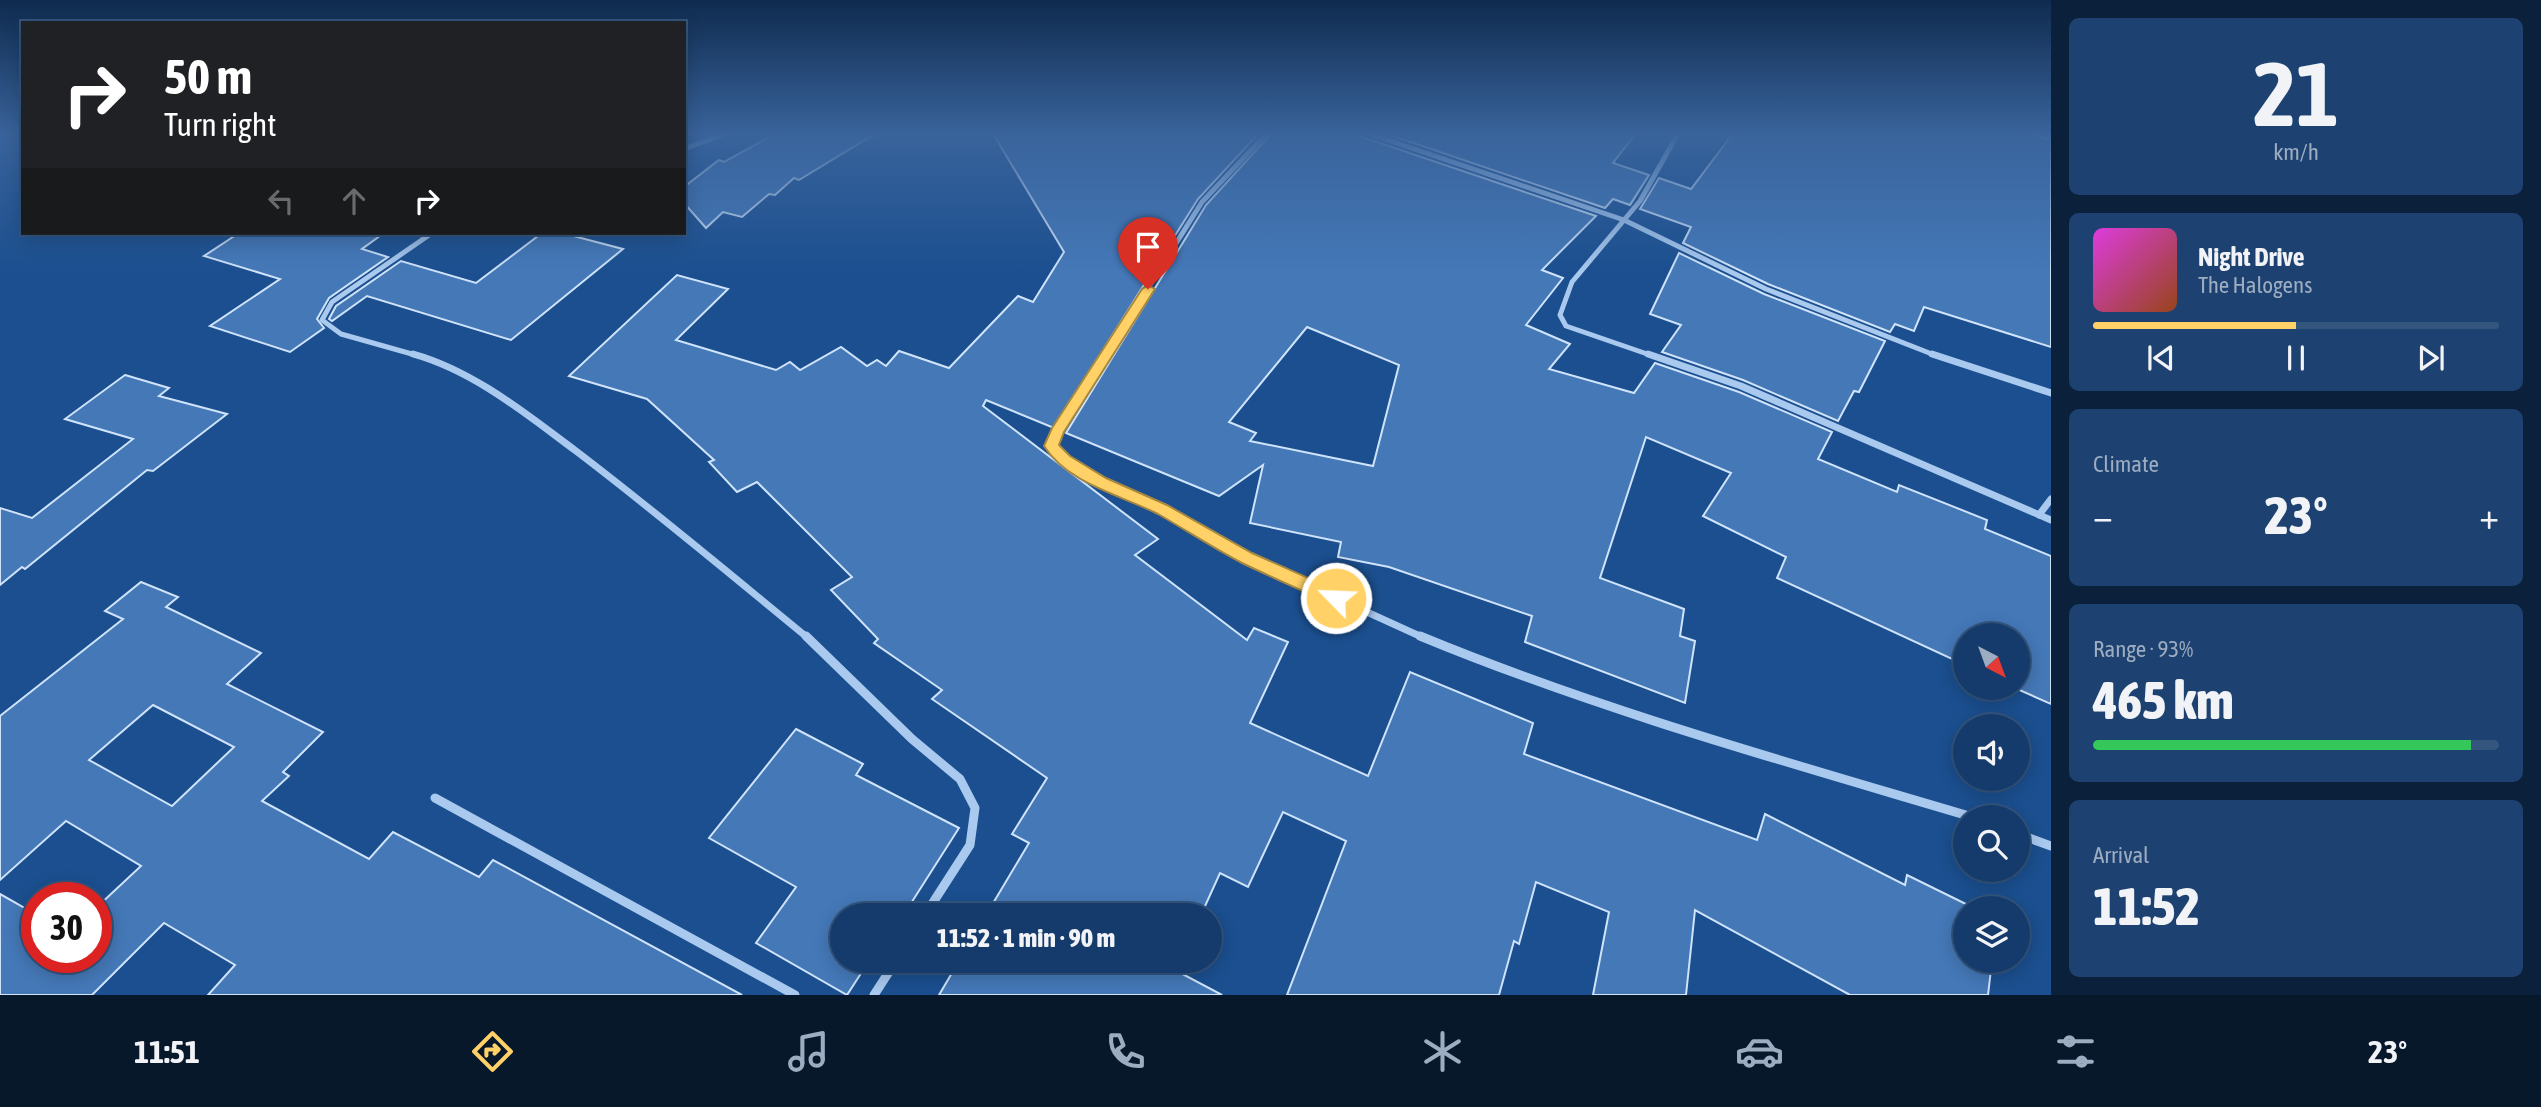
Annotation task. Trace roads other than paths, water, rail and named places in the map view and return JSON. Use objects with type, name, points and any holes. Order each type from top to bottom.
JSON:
[{"type":"street","points":[[1224,178],[1202,202],[1057,432],[1051,446],[1064,460],[1100,482],[1161,509],[1247,557],[1403,629],[1504,671],[1774,758],[1953,811]]},
{"type":"street","points":[[1501,178],[1624,220],[1766,289],[1940,357],[2051,393]]},
{"type":"street","points":[[1653,178],[1640,201],[1572,282],[1560,315],[1566,326],[1741,386],[2051,520]]},
{"type":"street","points":[[429,235],[332,302],[322,320],[341,334],[435,360],[509,401],[634,495],[813,642],[912,738],[960,779],[975,808],[970,845],[933,903]]},
{"type":"street","points":[[2039,516],[2051,499]]},
{"type":"street","points":[[435,798],[795,995]]},
{"type":"street","points":[[2030,838],[2051,846]]},
{"type":"street","points":[[874,995],[888,973]]}]
